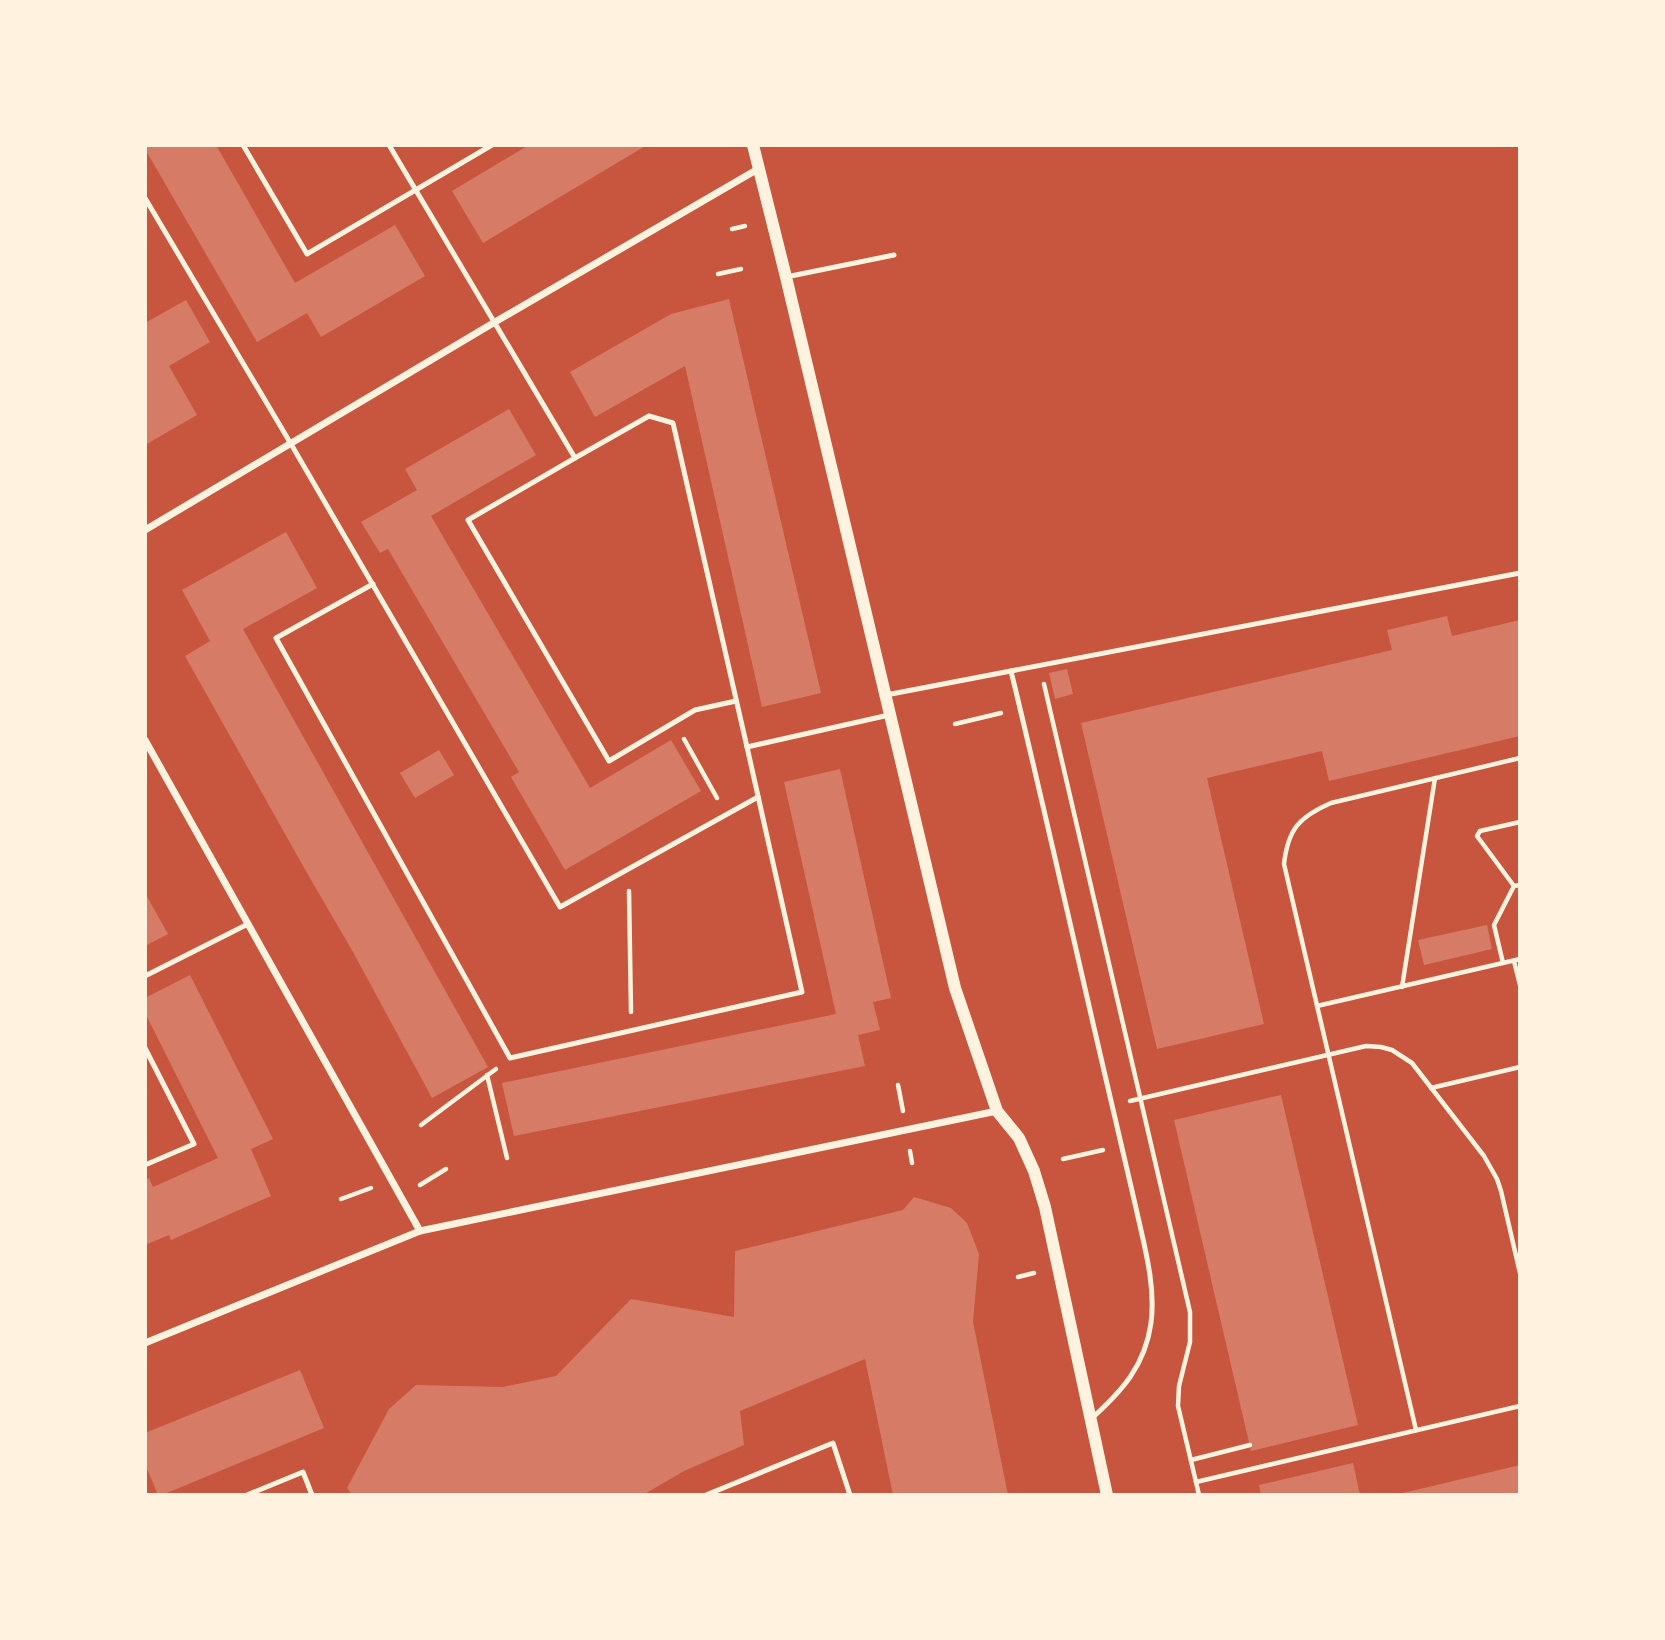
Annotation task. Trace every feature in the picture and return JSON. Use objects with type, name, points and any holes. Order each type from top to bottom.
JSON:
[{"type":"street","points":[[753,145],[955,988],[997,1111],[1019,1138],[1034,1171],[1045,1207],[1107,1495]]},
{"type":"street","points":[[145,530],[758,169]]},
{"type":"street","points":[[145,740],[420,1231]]},
{"type":"street","points":[[145,1343],[420,1231],[997,1111]]},
{"type":"lane","points":[[243,145],[307,254],[492,145]]},
{"type":"lane","points":[[389,145],[575,458]]},
{"type":"lane","points":[[145,198],[560,907],[758,797]]},
{"type":"lane","points":[[786,277],[894,255]]},
{"type":"lane","points":[[373,584],[276,638],[510,1058],[802,992],[673,423],[649,416],[468,520],[610,761],[695,710],[736,701]]},
{"type":"lane","points":[[886,695],[1520,573]]},
{"type":"lane","points":[[1011,671],[1122,1146],[1152,1294],[1147,1343],[1138,1367],[1116,1396],[1090,1419]]},
{"type":"lane","points":[[747,747],[890,714]]},
{"type":"lane","points":[[145,976],[248,924]]},
{"type":"lane","points":[[145,1048],[194,1144],[145,1166]]},
{"type":"lane","points":[[706,1495],[833,1443],[849,1495]]},
{"type":"lane","points":[[247,1495],[303,1472],[312,1495]]},
{"type":"path","points":[[732,229],[745,226]]},
{"type":"path","points":[[718,274],[741,269]]},
{"type":"path","points":[[1040,666],[1190,1312],[1190,1342],[1179,1386],[1178,1406],[1199,1495]]},
{"type":"path","points":[[675,723],[726,814]]},
{"type":"path","points":[[1416,1430],[1284,864],[1286,847],[1299,822],[1312,811],[1331,803],[1520,758]]},
{"type":"path","points":[[1402,987],[1435,778]]},
{"type":"path","points":[[1503,963],[1494,925],[1517,886],[1477,836],[1480,831],[1520,822]]},
{"type":"path","points":[[628,869],[632,1031]]},
{"type":"path","points":[[1317,1006],[1517,960],[1520,985]]},
{"type":"path","points":[[1112,1105],[1366,1046],[1392,1050],[1412,1063],[1491,1166],[1501,1191],[1520,1273]]},
{"type":"path","points":[[421,1125],[510,1058]]},
{"type":"path","points":[[1431,1088],[1520,1067]]},
{"type":"path","points":[[487,1075],[507,1158]]},
{"type":"path","points":[[1063,1159],[1122,1146]]},
{"type":"path","points":[[419,1185],[446,1169]]},
{"type":"path","points":[[341,1199],[371,1188]]},
{"type":"path","points":[[1018,1277],[1041,1271]]},
{"type":"path","points":[[1196,1482],[1520,1406]]},
{"type":"path","points":[[1191,1460],[1250,1445]]},
{"type":"building","points":[[145,145],[216,145],[295,283],[395,225],[425,276],[321,337],[307,313],[257,342]]},
{"type":"building","points":[[529,145],[647,145],[483,243],[452,191]]},
{"type":"building","points":[[729,299],[821,693],[762,707],[685,366],[595,417],[570,372],[671,314]]},
{"type":"building","points":[[186,300],[210,342],[169,366],[197,415],[145,445],[145,323]]},
{"type":"building","points":[[509,409],[536,455],[431,516],[590,788],[671,740],[701,791],[565,870],[511,777],[519,772],[388,549],[380,553],[361,522],[417,490],[405,469]]},
{"type":"building","points":[[286,532],[317,588],[243,629],[488,1067],[432,1098],[353,952],[185,656],[210,641],[182,590]]},
{"type":"building","points":[[1447,616],[1452,636],[1520,620],[1520,736],[1329,781],[1322,751],[1207,778],[1264,1024],[1157,1049],[1081,723],[1392,650],[1387,630]]},
{"type":"building","points":[[1067,669],[1073,694],[1055,699],[1049,673]]},
{"type":"building","points":[[439,750],[454,775],[415,798],[400,773]]},
{"type":"building","points":[[840,769],[891,998],[873,1002],[880,1030],[858,1035],[865,1066],[514,1136],[502,1083],[836,1014],[784,782]]},
{"type":"building","points":[[145,893],[168,934],[145,946]]},
{"type":"building","points":[[1487,925],[1492,949],[1424,965],[1418,940]]},
{"type":"building","points":[[190,975],[273,1139],[251,1149],[271,1196],[171,1240],[169,1235],[145,1245],[145,1180],[149,1178],[153,1187],[218,1158],[145,1013],[145,998]]},
{"type":"building","points":[[1281,1095],[1358,1425],[1251,1451],[1174,1120]]},
{"type":"building","points":[[914,1197],[951,1208],[967,1223],[979,1254],[973,1322],[1008,1495],[893,1495],[865,1359],[740,1411],[744,1445],[684,1471],[643,1495],[352,1495],[347,1488],[389,1409],[416,1385],[503,1387],[556,1376],[631,1299],[734,1317],[735,1251],[903,1210]]},
{"type":"building","points":[[300,1370],[324,1428],[158,1495],[145,1464],[145,1433]]},
{"type":"building","points":[[1353,1463],[1360,1495],[1261,1495],[1259,1485]]},
{"type":"building","points":[[1520,1465],[1520,1495],[1399,1495],[1399,1494]]}]
